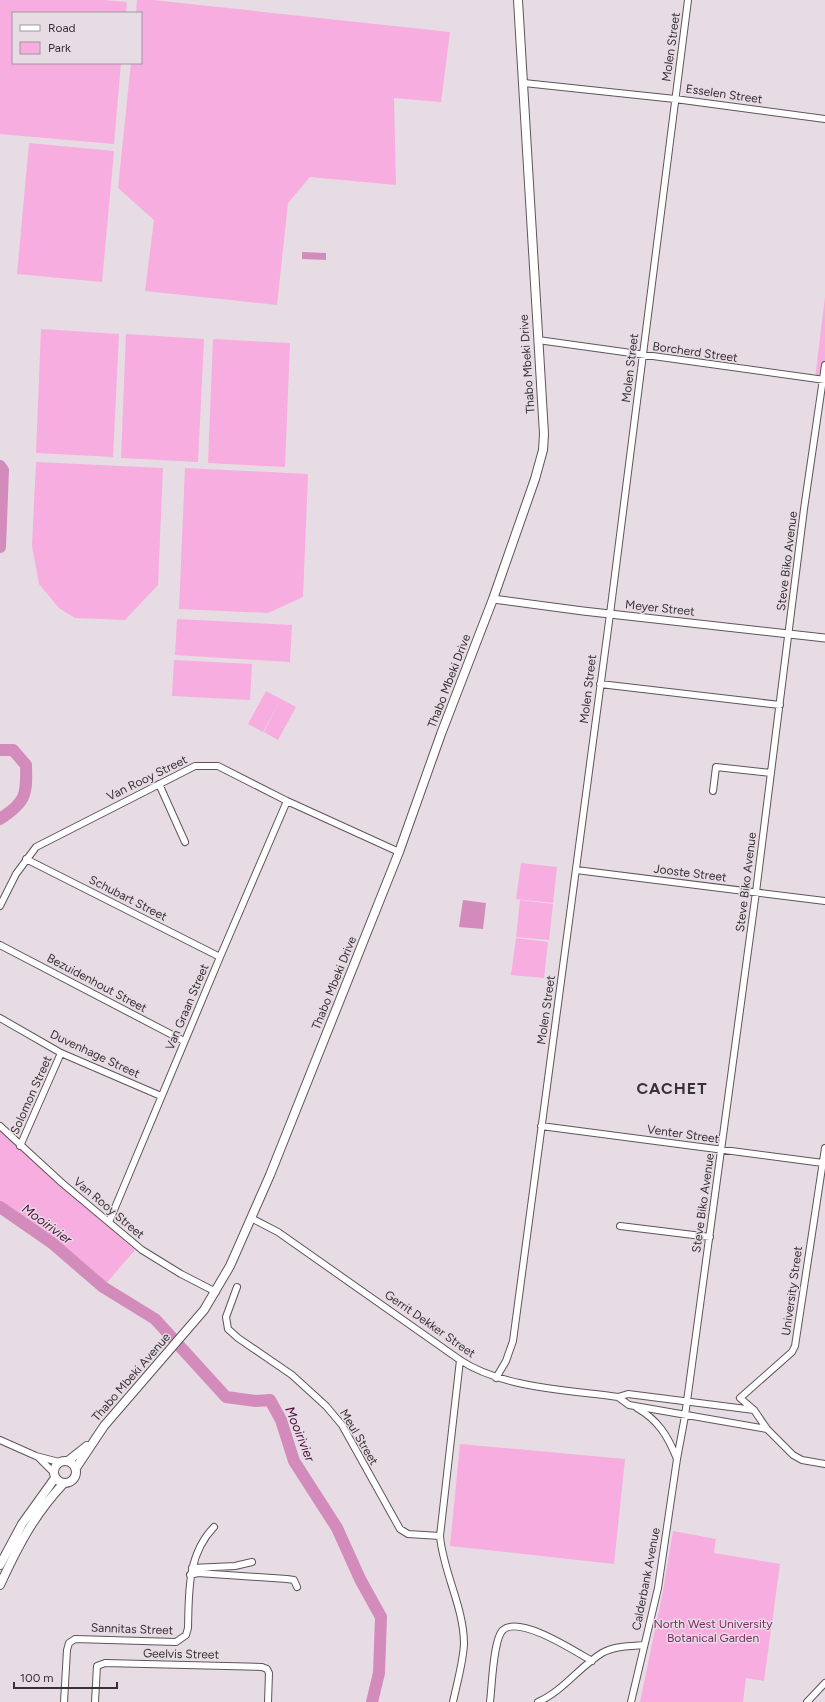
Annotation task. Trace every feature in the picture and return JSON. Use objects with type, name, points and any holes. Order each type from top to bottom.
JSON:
[{"type":"main road","name":"Thabo Mbeki Drive","points":[[189,1328],[216,1292],[230,1266],[270,1175],[399,852],[441,734],[493,599],[534,479],[542,450],[544,434],[518,0]]},
{"type":"main road","name":"Thabo Mbeki Avenue","points":[[76,1468],[92,1442],[189,1328]]},
{"type":"main road","name":"Thabo Mbeki Avenue","points":[[68,1461],[92,1442]]},
{"type":"main road","points":[[0,1565],[22,1524],[54,1475],[59,1462],[68,1461],[76,1468],[74,1480],[63,1484],[45,1503],[33,1520],[19,1543],[0,1585]]},
{"type":"main road","points":[[54,1475],[63,1484]]},
{"type":"street","name":"Molen Street","points":[[496,1378],[506,1361],[513,1341],[610,614],[688,0]]},
{"type":"street","name":"Esselen Street","points":[[524,83],[675,99],[825,119]]},
{"type":"street","name":"Borcherd Street","points":[[538,340],[642,356],[824,380]]},
{"type":"street","name":"Steve Biko Avenue","points":[[687,1402],[756,892],[804,509],[825,365]]},
{"type":"street","name":"Meyer Street","points":[[493,599],[610,614],[825,638]]},
{"type":"street","points":[[600,684],[780,705]]},
{"type":"street","name":"Van Rooy Street","points":[[0,906],[26,859],[36,847],[50,838],[195,766],[218,766],[288,801],[399,852]]},
{"type":"street","points":[[713,791],[716,767],[771,773]]},
{"type":"street","points":[[159,784],[185,842]]},
{"type":"street","name":"Van Graan Street","points":[[110,1222],[184,1041],[288,801]]},
{"type":"street","name":"Schubart Street","points":[[26,859],[220,957]]},
{"type":"street","name":"Jooste Street","points":[[576,870],[825,900]]},
{"type":"street","name":"Bezuidenhout Street","points":[[0,945],[184,1041]]},
{"type":"street","name":"Duvenhage Street","points":[[0,1018],[61,1053],[161,1096]]},
{"type":"street","name":"Solomon Street","points":[[20,1146],[61,1053]]},
{"type":"street","name":"Van Rooy Street","points":[[0,1126],[20,1146],[148,1254],[181,1274],[216,1292]]},
{"type":"street","name":"Venter Street","points":[[541,1126],[823,1163]]},
{"type":"street","name":"University Street","points":[[825,1148],[795,1346],[792,1352],[740,1398],[754,1410],[767,1429],[797,1458],[825,1464]]},
{"type":"street","name":"Gerrit Dekker Street","points":[[251,1218],[269,1226],[336,1271],[476,1370],[496,1378],[618,1397],[630,1405],[767,1429]]},
{"type":"street","points":[[620,1226],[710,1237]]},
{"type":"street","name":"Meul Street","points":[[237,1287],[226,1317],[228,1329],[238,1338],[292,1375],[326,1406],[342,1425],[400,1529],[408,1534],[440,1536]]},
{"type":"street","points":[[454,1702],[463,1651],[463,1633],[440,1536],[460,1360]]},
{"type":"street","name":"Gerrit Dekker Street","points":[[618,1397],[628,1394],[754,1410]]},
{"type":"street","name":"Calderbank Avenue","points":[[631,1702],[658,1588],[687,1402]]},
{"type":"street","points":[[630,1405],[649,1415],[658,1424],[672,1446],[677,1459]]},
{"type":"street","points":[[0,1440],[36,1456],[59,1462]]},
{"type":"street","points":[[36,1456],[54,1475]]},
{"type":"street","name":"Sannitas Street","points":[[64,1702],[66,1654],[70,1643],[75,1639],[176,1642],[183,1639],[188,1628],[190,1575],[204,1538],[214,1527]]},
{"type":"street","points":[[192,1568],[235,1566],[252,1562]]},
{"type":"street","points":[[190,1575],[198,1573],[287,1579],[294,1580],[297,1587]]},
{"type":"street","points":[[490,1702],[498,1640],[503,1630],[516,1627],[532,1630],[592,1661]]},
{"type":"street","points":[[538,1702],[557,1691],[602,1653],[612,1649],[644,1645]]},
{"type":"street","name":"Geelvis Street","points":[[95,1702],[96,1669],[99,1664],[105,1663],[262,1667],[267,1669],[269,1674],[268,1702]]},
{"type":"street","points":[[807,1702],[825,1683]]},
{"type":"green space","points":[[0,0],[103,0],[127,2],[126,12],[12,12],[12,64],[121,64],[114,144],[0,134]]},
{"type":"green space","points":[[137,0],[153,0],[450,32],[441,102],[394,98],[396,185],[310,177],[288,203],[277,305],[145,291],[154,220],[118,188],[131,64],[142,64],[142,12],[136,12]]},
{"type":"green space","points":[[29,143],[114,151],[102,282],[17,274]]},
{"type":"green space","points":[[825,297],[825,380],[815,379]]},
{"type":"green space","points":[[41,329],[119,334],[113,457],[36,453]]},
{"type":"green space","points":[[126,334],[204,339],[198,462],[121,458]]},
{"type":"green space","points":[[213,339],[290,343],[285,467],[208,463]]},
{"type":"green space","points":[[36,462],[163,468],[158,585],[125,620],[75,618],[59,608],[39,584],[32,546]]},
{"type":"green space","points":[[185,468],[308,474],[303,597],[268,613],[179,609]]},
{"type":"green space","points":[[177,619],[292,625],[290,662],[175,655]]},
{"type":"green space","points":[[174,660],[252,664],[250,700],[172,696]]},
{"type":"green space","points":[[266,691],[281,699],[263,732],[248,724]]},
{"type":"green space","points":[[281,699],[296,707],[278,740],[264,732]]},
{"type":"green space","points":[[521,863],[557,867],[553,903],[516,899]]},
{"type":"green space","points":[[520,900],[553,904],[549,940],[516,937]]},
{"type":"green space","points":[[516,938],[548,942],[544,978],[511,975]]},
{"type":"green space","points":[[0,1131],[135,1250],[103,1287],[52,1243],[0,1207]]},
{"type":"green space","points":[[460,1444],[625,1459],[614,1564],[450,1546]]},
{"type":"green space","name":"North West University Botanical Garden","points":[[673,1531],[716,1539],[714,1553],[780,1564],[764,1681],[746,1678],[743,1702],[640,1702],[663,1591]]},
{"type":"shaded area","points":[[302,252],[326,253],[326,260],[302,259]]},
{"type":"shaded area","points":[[463,900],[486,903],[483,929],[459,927]]},
{"type":"waterway","name":"Mooirivier","points":[[0,466],[3,470],[0,547]]},
{"type":"waterway","name":"Mooirivier","points":[[0,750],[13,750],[26,765],[26,784],[23,797],[15,808],[0,819]]},
{"type":"waterway","name":"Mooirivier","points":[[0,1207],[52,1243],[103,1287],[155,1319],[226,1397],[256,1401],[270,1400],[281,1420],[294,1461],[337,1528],[360,1579],[381,1617],[379,1673],[372,1702]]},
{"type":"district","name":"CACHET","points":[[672,1088]]}]
